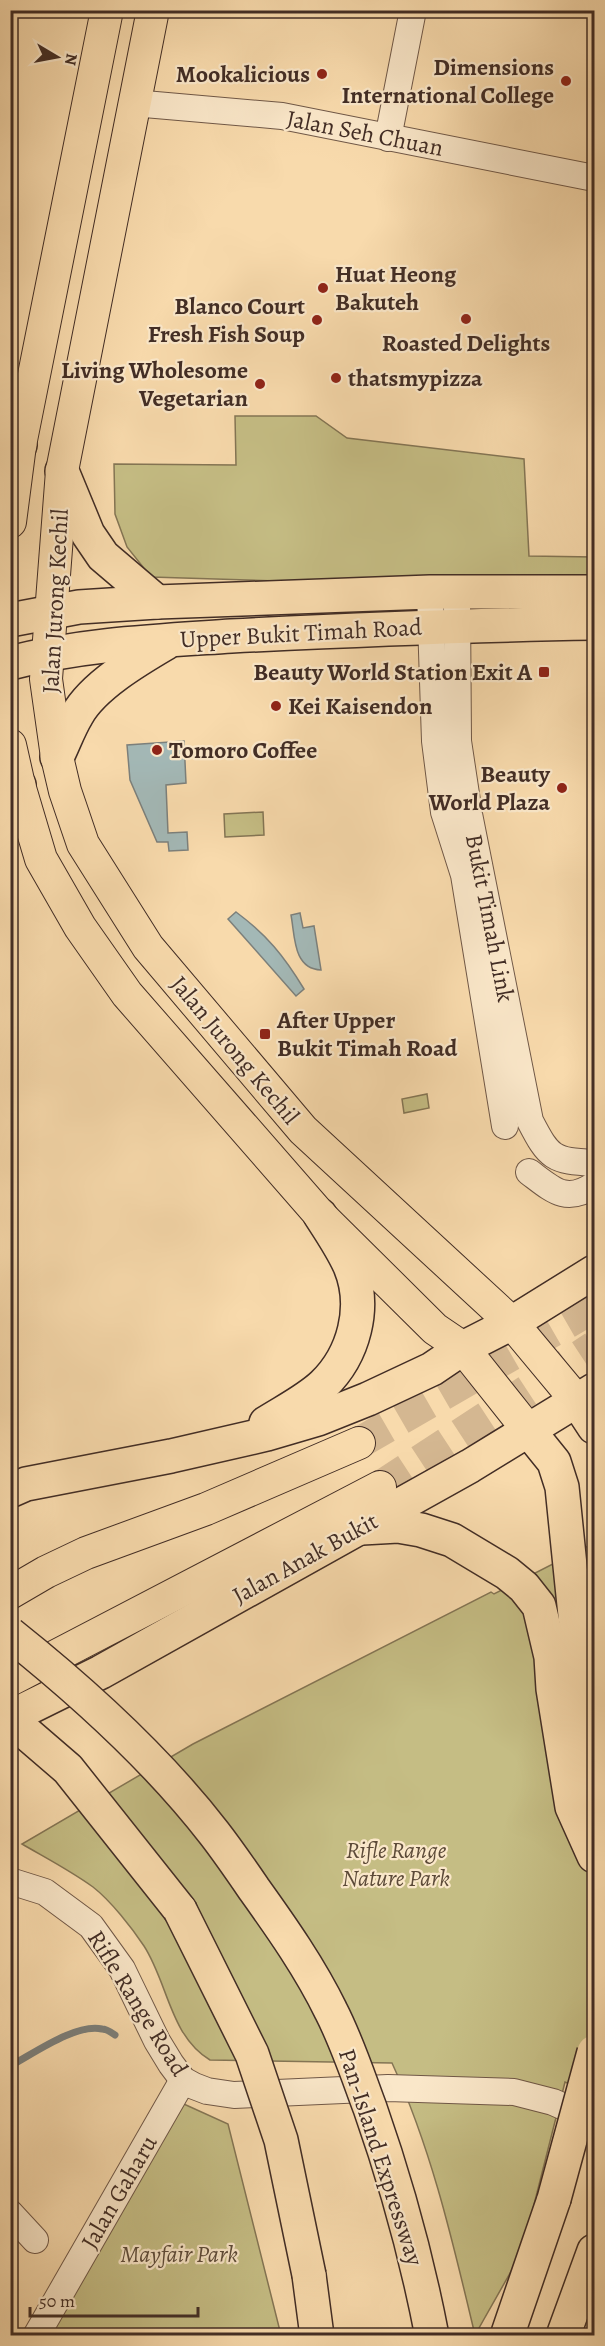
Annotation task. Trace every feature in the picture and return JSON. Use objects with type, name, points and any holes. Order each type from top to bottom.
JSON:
[{"type":"highway","points":[[62,471],[88,534],[103,556],[157,602]]},
{"type":"highway","name":"Upper Bukit Timah Road","points":[[10,620],[79,607],[157,602],[444,592],[594,592]]},
{"type":"highway","name":"Upper Bukit Timah Road","points":[[10,663],[48,653],[172,639],[444,626],[594,623]]},
{"type":"highway","points":[[57,757],[77,714],[97,690],[132,663],[172,639]]},
{"type":"highway","points":[[243,1440],[322,1386],[348,1352],[357,1321],[355,1285],[344,1253],[320,1215]]},
{"type":"highway","points":[[10,1491],[26,1484],[243,1440],[318,1419],[432,1370],[463,1348],[512,1323],[594,1272]]},
{"type":"highway","name":"Jalan Anak Bukit","points":[[10,1718],[101,1672],[470,1467],[529,1431],[589,1406]]},
{"type":"highway","points":[[529,1431],[554,1462],[562,1487],[594,1802]]},
{"type":"highway","points":[[358,1528],[398,1526],[444,1537],[498,1566],[524,1587],[539,1606],[551,1657],[572,1807],[594,1856]]},
{"type":"highway","name":"Pan-Island Expressway","points":[[10,1634],[56,1671],[148,1757],[213,1832],[308,1967],[336,2021],[356,2068],[380,2136],[402,2208],[432,2336]]},
{"type":"highway","points":[[10,1718],[68,1769],[180,1911],[252,2054],[282,2140],[309,2275],[316,2336]]},
{"type":"highway","points":[[507,2336],[554,2199],[594,2052]]},
{"type":"highway","points":[[563,2336],[594,2251]]},
{"type":"main road","name":"Jalan Jurong Kechil","points":[[10,522],[15,456],[107,10]]},
{"type":"main road","name":"Jalan Jurong Kechil","points":[[153,10],[62,471],[46,679],[57,757],[65,792],[83,844],[148,947],[303,1130],[512,1323],[589,1406]]},
{"type":"main road","name":"Jalan Jurong Kechil","points":[[10,745],[15,779],[41,859],[80,927],[126,994],[320,1215],[435,1329],[463,1348],[529,1431]]},
{"type":"main road","points":[[10,1593],[46,1572],[86,1553],[206,1509],[359,1443]]},
{"type":"main road","name":"Jalan Anak Bukit","points":[[10,1680],[380,1488]]},
{"type":"street","points":[[388,138],[413,10]]},
{"type":"street","name":"Jalan Seh Chuan","points":[[133,103],[282,116],[594,178]]},
{"type":"street","name":"Bukit Timah Link","points":[[444,592],[444,626],[435,741],[444,812],[464,875],[505,1126]]},
{"type":"street","name":"Bukit Timah Link","points":[[444,626],[469,814],[530,1121],[543,1146],[554,1156],[565,1162],[594,1163]]},
{"type":"street","points":[[529,1172],[558,1193],[583,1192],[594,1185]]},
{"type":"street","name":"Rifle Range Road","points":[[10,1881],[45,1892],[91,1926],[122,1969],[157,2041],[183,2080],[207,2091],[234,2096],[388,2088],[514,2092],[553,2102],[594,2120]]},
{"type":"street","name":"Jalan Gaharu","points":[[36,2336],[183,2080]]},
{"type":"street","points":[[10,2213],[35,2240]]},
{"type":"green space","points":[[235,416],[316,416],[347,438],[524,459],[529,556],[594,557],[594,591],[151,577],[127,547],[115,514],[114,464],[236,465]]},
{"type":"green space","points":[[263,812],[264,835],[225,837],[224,814]]},
{"type":"green space","points":[[427,1094],[429,1108],[404,1113],[402,1099]]},
{"type":"green space","name":"Rifle Range Nature Park","points":[[594,1543],[594,2094],[565,2082],[522,2252],[475,2335],[450,2231],[430,2163],[392,2063],[210,2060],[186,2037],[144,1946],[114,1907],[85,1881],[22,1844],[193,1744],[491,1592],[494,1594]]},
{"type":"green space","name":"Mayfair Park","points":[[175,2100],[228,2124],[281,2335],[40,2336]]},
{"type":"shaded area","points":[[184,741],[186,783],[166,785],[168,833],[187,832],[188,850],[169,851],[168,842],[157,842],[130,780],[127,745]]},
{"type":"shaded area","points":[[236,912],[266,938],[289,966],[304,989],[296,996],[228,919]]},
{"type":"shaded area","points":[[300,913],[303,928],[314,926],[321,970],[305,964],[297,950],[291,915]]},
{"type":"waterway","points":[[10,2066],[55,2041],[80,2031],[92,2028],[104,2029],[115,2035]]},
{"type":"tunnel","points":[[359,1443],[594,1307]]},
{"type":"tunnel","points":[[380,1487],[594,1347]]},
{"type":"place","name":"Mookalicious","points":[[322,74]]},
{"type":"place","name":"Dimensions International College","points":[[566,81]]},
{"type":"place","name":"Huat Heong Bakuteh","points":[[323,288]]},
{"type":"place","name":"Roasted Delights","points":[[466,319]]},
{"type":"place","name":"Blanco Court Fresh Fish Soup","points":[[317,320]]},
{"type":"place","name":"thatsmypizza","points":[[336,378]]},
{"type":"place","name":"Living Wholesome Vegetarian","points":[[260,384]]},
{"type":"place","name":"Beauty World Station Exit A","points":[[544,672]]},
{"type":"place","name":"Kei Kaisendon","points":[[276,706]]},
{"type":"place","name":"Tomoro Coffee","points":[[157,750]]},
{"type":"place","name":"Beauty World Plaza","points":[[562,788]]},
{"type":"place","name":"After Upper Bukit Timah Road","points":[[265,1034]]}]
